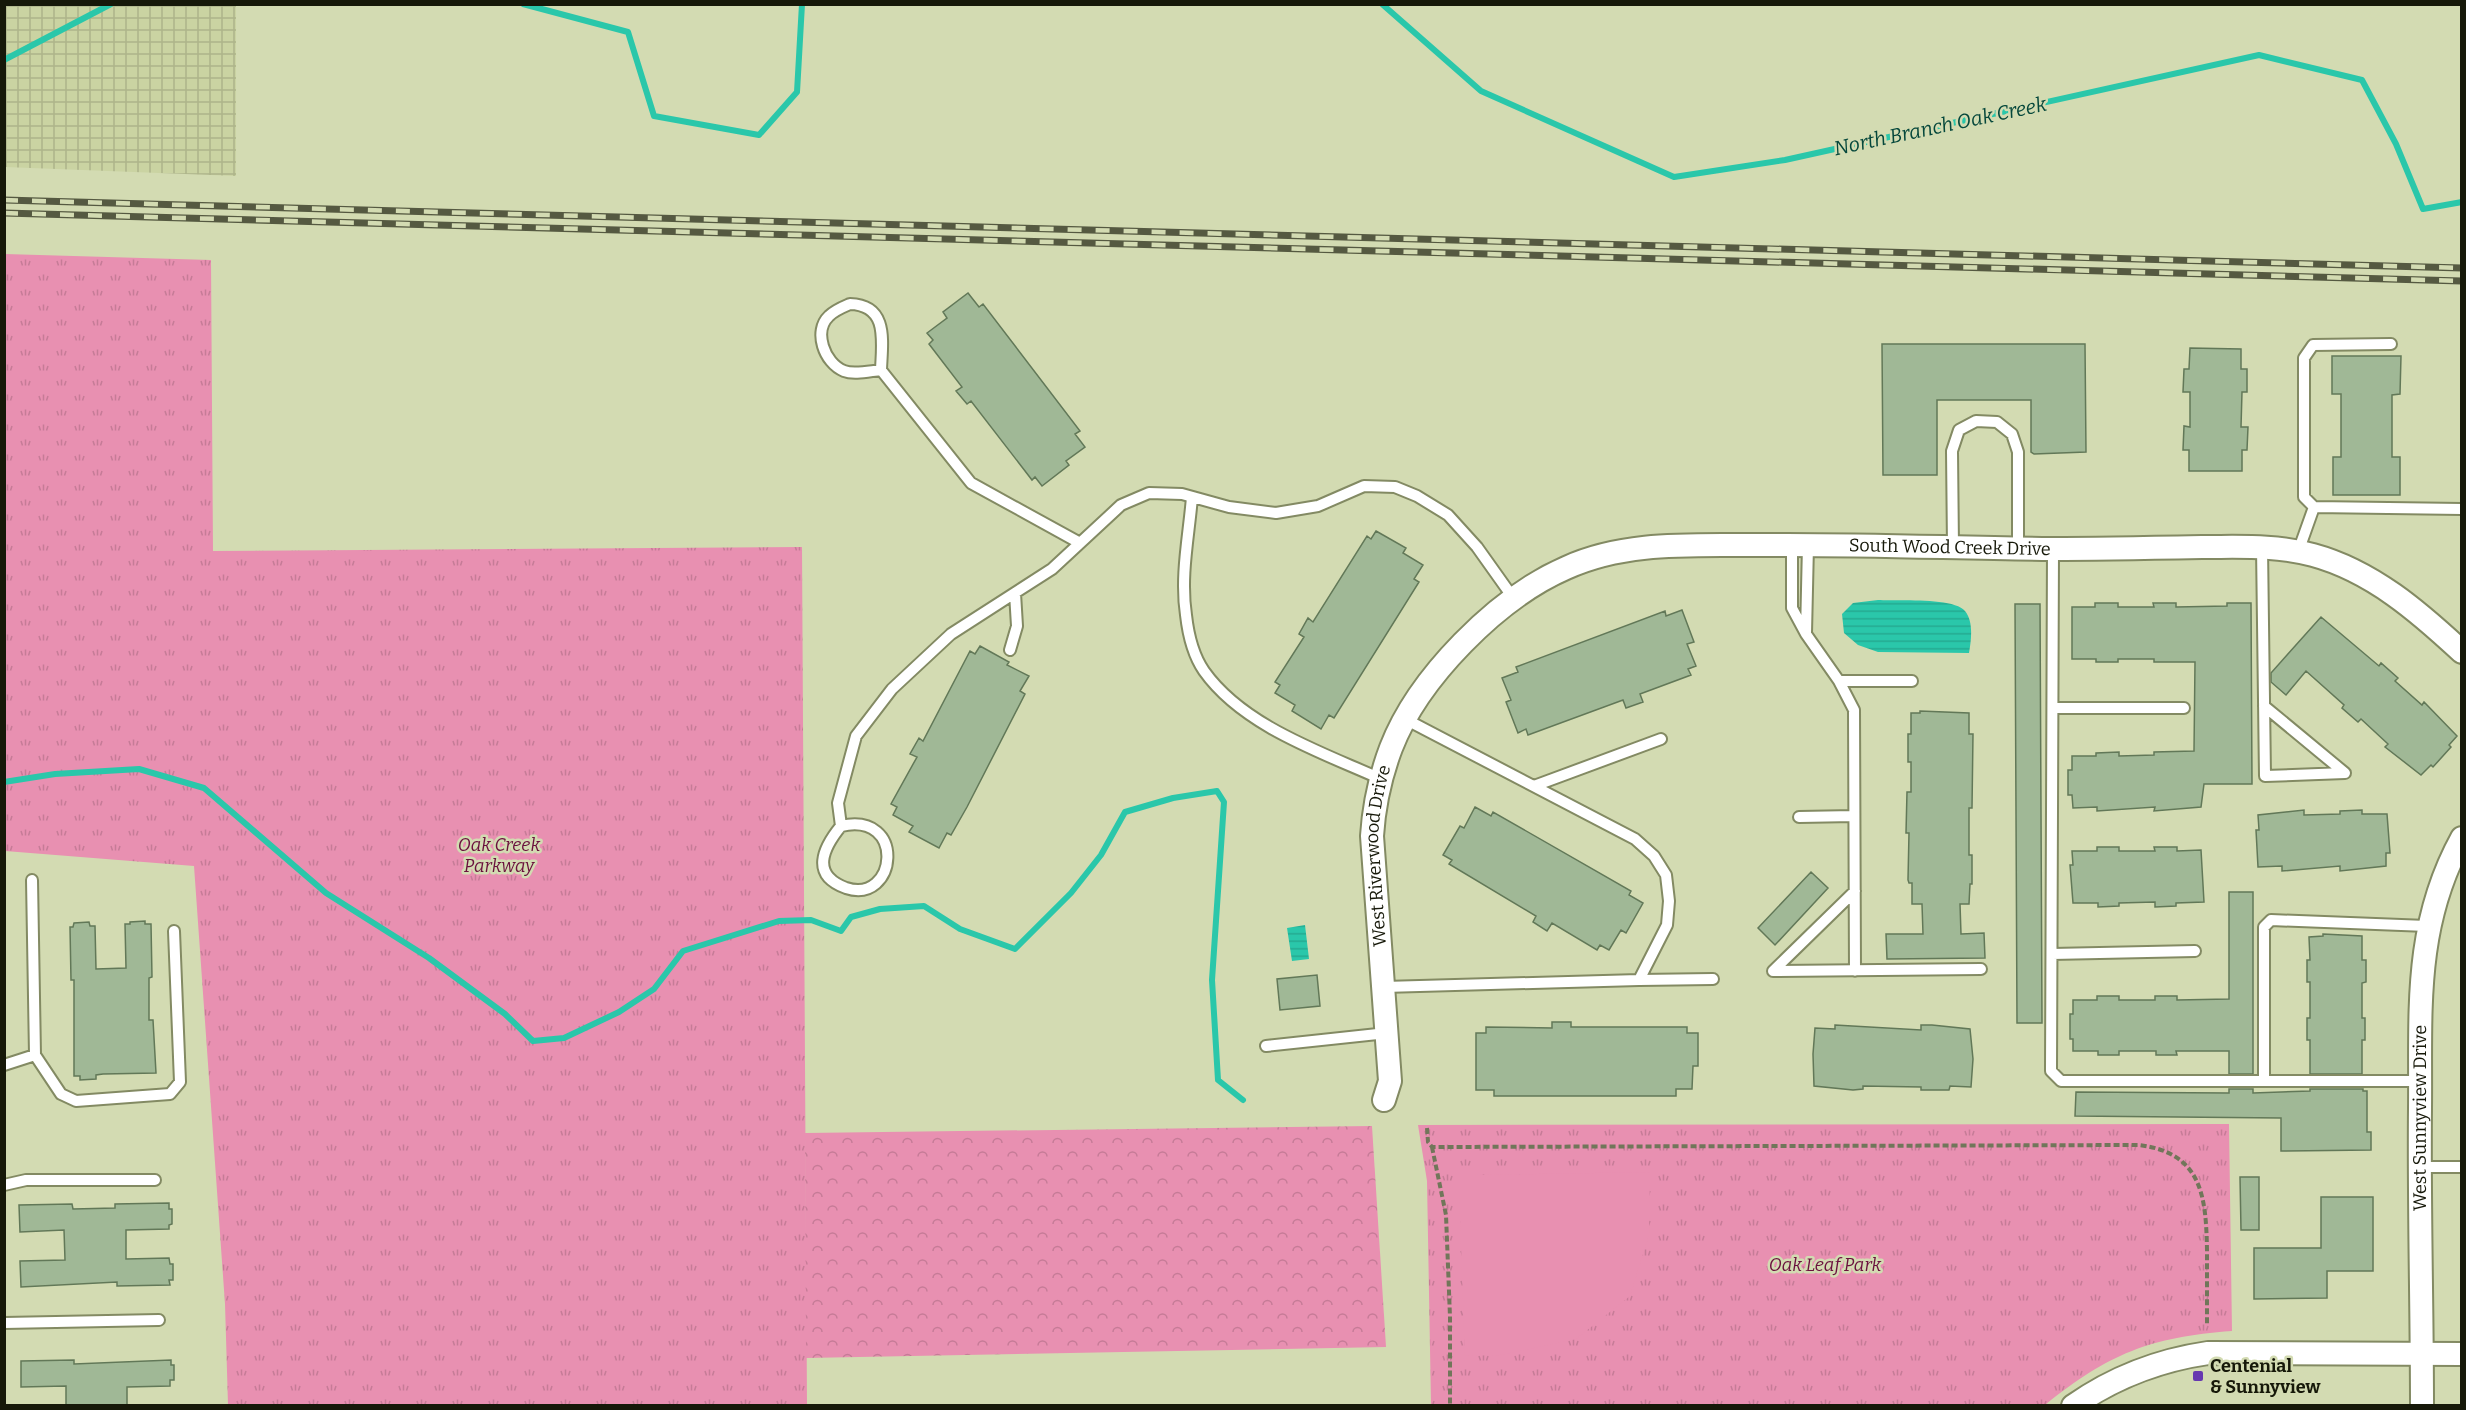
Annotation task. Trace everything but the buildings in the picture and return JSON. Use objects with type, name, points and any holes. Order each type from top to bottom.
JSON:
[{"type":"street","name":"South Wood Creek Drive","points":[[1444,664],[1478,626],[1542,579],[1568,566],[1611,553],[1655,546],[1800,545],[2054,549],[2262,547],[2298,552],[2337,563],[2377,583],[2422,615],[2462,652]]},
{"type":"street","name":"West Riverwood Drive","points":[[1384,1100],[1390,1082],[1372,836],[1374,805],[1392,746],[1405,719],[1444,664]]},
{"type":"street","name":"West Sunnyview Drive","points":[[2422,1406],[2419,1167],[2422,971],[2427,927],[2439,889],[2462,838]]},
{"type":"street","points":[[2073,1406],[2122,1377],[2189,1356],[2231,1352],[2462,1354]]},
{"type":"lane","points":[[881,370],[846,372],[828,358],[822,340],[822,326],[829,316],[850,304],[869,308],[878,317],[882,331],[881,370],[971,483],[1080,543]]},
{"type":"lane","points":[[2391,344],[2313,345],[2304,358],[2304,497],[2314,507],[2462,509]]},
{"type":"lane","points":[[1953,547],[1952,452],[1959,430],[1976,421],[1997,422],[2012,434],[2018,452],[2018,548]]},
{"type":"lane","points":[[841,826],[855,823],[871,827],[885,841],[888,856],[886,871],[878,883],[867,889],[846,887],[832,880],[824,869],[823,851],[841,826],[838,803],[856,736],[866,721],[892,689],[951,634],[1052,569],[1121,505],[1149,493],[1182,494],[1229,507],[1276,513],[1318,506],[1364,486],[1395,487],[1417,496],[1448,515],[1477,547],[1514,599]]},
{"type":"lane","points":[[1192,496],[1184,589],[1185,605],[1190,640],[1203,670],[1229,700],[1283,735],[1381,779]]},
{"type":"lane","points":[[2298,552],[2314,507]]},
{"type":"lane","points":[[1800,545],[1806,634]]},
{"type":"lane","points":[[1800,545],[1792,608],[1806,634],[1839,681],[1854,710],[1855,971]]},
{"type":"lane","points":[[2262,547],[2264,706],[2265,776],[2345,773],[2264,706]]},
{"type":"lane","points":[[2054,549],[2051,1071],[2061,1081],[2420,1081]]},
{"type":"lane","points":[[1010,650],[1017,626],[1015,593]]},
{"type":"lane","points":[[1839,681],[1912,681]]},
{"type":"lane","points":[[2053,708],[2184,708]]},
{"type":"lane","points":[[1405,719],[1635,839],[1654,856],[1666,875],[1669,901],[1667,925],[1639,980]]},
{"type":"lane","points":[[1534,786],[1661,739]]},
{"type":"lane","points":[[1799,817],[1854,816]]},
{"type":"lane","points":[[32,879],[35,1055],[61,1094],[76,1101],[170,1094],[180,1082],[174,931]]},
{"type":"lane","points":[[1855,891],[1773,971],[1981,969]]},
{"type":"lane","points":[[2264,1080],[2264,927],[2271,920],[2427,927]]},
{"type":"lane","points":[[2052,954],[2195,951]]},
{"type":"lane","points":[[1384,987],[1713,979]]},
{"type":"lane","points":[[1266,1046],[1387,1033]]},
{"type":"lane","points":[[4,1065],[35,1055]]},
{"type":"lane","points":[[2419,1167],[2462,1167]]},
{"type":"lane","points":[[4,1185],[26,1180],[155,1180]]},
{"type":"lane","points":[[4,1323],[159,1320]]},
{"type":"path","points":[[1427,1128],[1428,1142],[1432,1147],[1446,1215],[1450,1307],[1450,1406]]},
{"type":"path","points":[[1432,1147],[2139,1144],[2157,1147],[2174,1155],[2188,1166],[2202,1192],[2206,1228],[2207,1324]]},
{"type":"shaded area","points":[[5,4],[236,5],[236,176],[5,167]]},
{"type":"green space","name":"Oak Creek Parkway","points":[[5,254],[211,260],[213,551],[802,547],[807,1405],[228,1405],[225,1304],[194,866],[5,851]]},
{"type":"green space","name":"Oak Leaf Park","points":[[2229,1124],[2232,1331],[2177,1338],[2131,1351],[2089,1373],[2045,1405],[1431,1405],[1427,1181],[1418,1125]]},
{"type":"green space","points":[[1372,1126],[1386,1347],[806,1358],[805,1133]]},
{"type":"green space","points":[[1650,1172],[1649,1235],[1630,1296],[1576,1339],[1500,1355],[1465,1356],[1459,1189],[1473,1175]]},
{"type":"water","points":[[1878,600],[1938,602],[1959,607],[1965,611],[1970,621],[1969,653],[1878,652],[1858,645],[1844,633],[1842,614],[1853,603]]},
{"type":"water","points":[[1305,925],[1309,959],[1292,961],[1287,928]]},
{"type":"waterway","name":"North Branch Oak Creek","points":[[4,60],[111,4]]},
{"type":"waterway","name":"North Branch Oak Creek","points":[[523,4],[628,32],[654,116],[759,135],[797,92],[802,4]]},
{"type":"waterway","name":"North Branch Oak Creek","points":[[1382,4],[1481,91],[1674,177],[1785,160],[2259,55],[2362,80],[2396,144],[2423,209],[2462,202]]},
{"type":"waterway","points":[[4,782],[55,774],[139,769],[204,788],[326,893],[429,958],[505,1014],[533,1041],[564,1038],[619,1012],[654,989],[683,951],[779,921],[811,920],[841,931],[851,917],[880,909],[924,906],[960,929],[1015,949],[1071,893],[1101,855],[1125,812],[1173,798],[1217,791],[1224,802],[1212,980],[1218,1080],[1243,1100]]},
{"type":"railway","points":[[4,200],[2462,268]]},
{"type":"railway","points":[[4,213],[2462,281]]},
{"type":"place","name":"Centenial & Sunnyview","points":[[2198,1376]]}]
